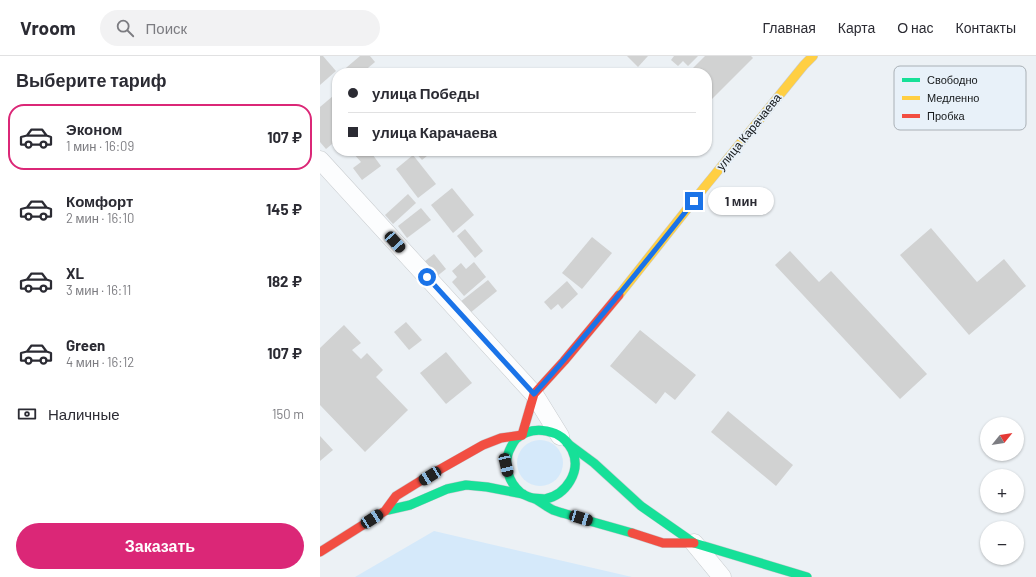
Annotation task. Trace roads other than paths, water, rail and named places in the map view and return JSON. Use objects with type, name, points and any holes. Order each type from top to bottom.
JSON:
[{"type":"street","name":"улица Карачаева","points":[[534,394],[564,361],[629,283],[708,183],[799,71],[813,56]]},
{"type":"street","points":[[320,160],[534,394],[563,440],[572,450],[575,460],[574,472],[570,482],[563,490],[554,496],[544,499],[533,498]]},
{"type":"street","points":[[522,435],[534,394]]},
{"type":"street","points":[[523,494],[515,487],[509,478],[506,465],[508,452],[515,440],[526,433],[539,430],[552,432],[594,463],[641,506],[694,542],[807,577]]},
{"type":"street","points":[[320,552],[384,511],[396,496],[483,445],[501,438],[522,435]]},
{"type":"street","points":[[384,511],[410,505],[448,489],[466,485],[487,487],[523,494],[554,510],[663,543],[694,542]]},
{"type":"street","points":[[694,542],[722,577]]}]
